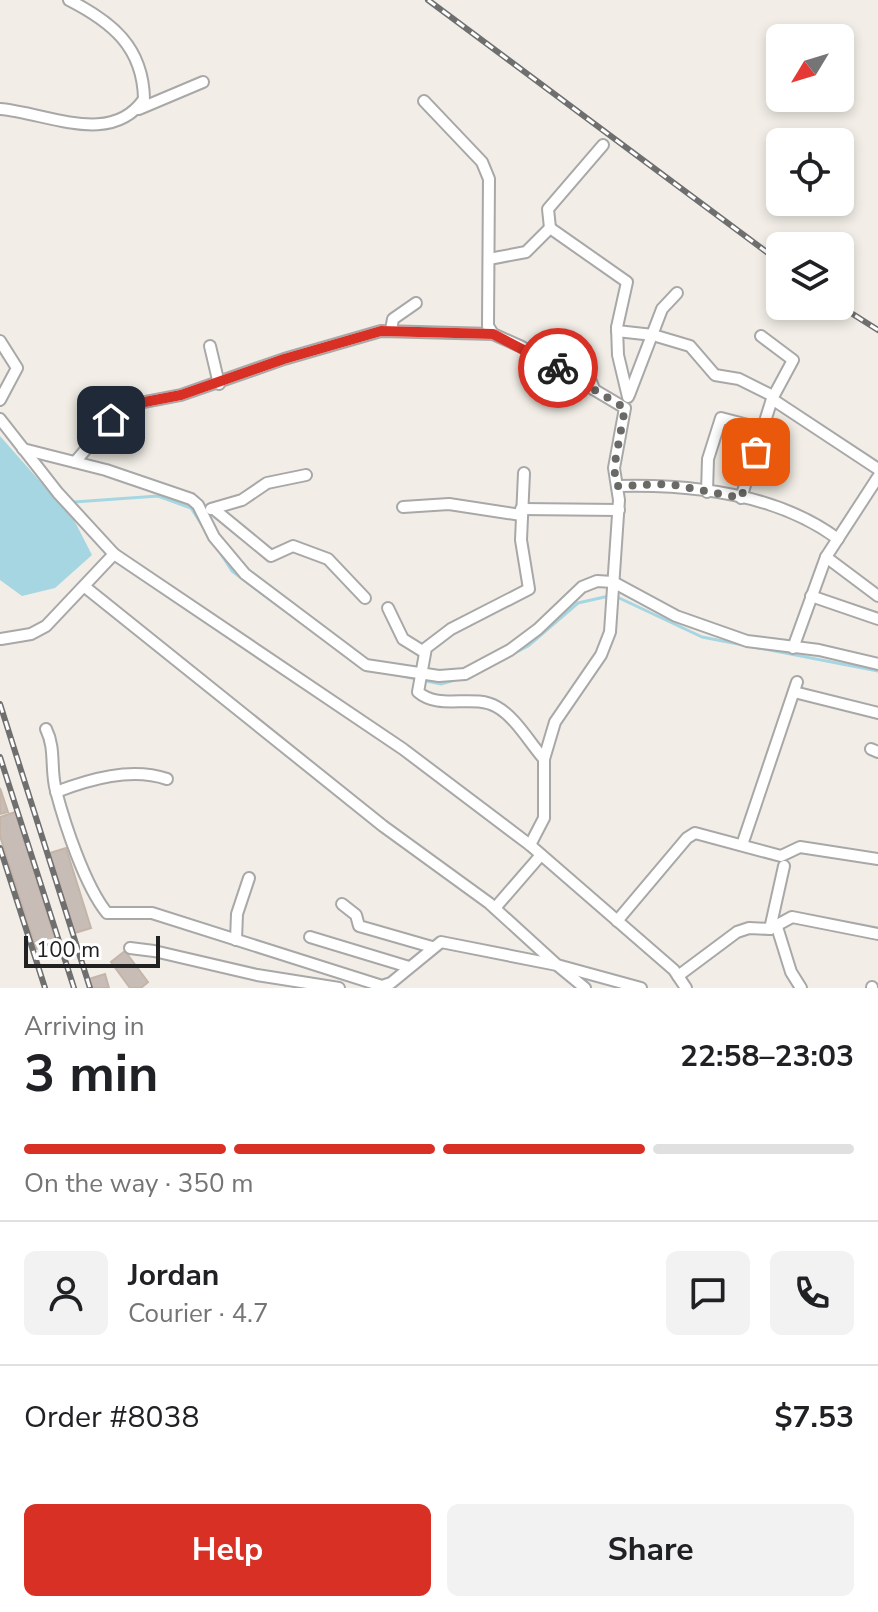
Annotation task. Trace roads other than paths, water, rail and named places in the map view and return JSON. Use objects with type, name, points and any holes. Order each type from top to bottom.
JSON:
[{"type":"street","points":[[69,0],[118,30],[130,46],[144,82],[144,99],[137,110]]},
{"type":"street","points":[[0,109],[105,125],[124,120],[137,110],[203,82]]},
{"type":"street","points":[[424,101],[482,162],[489,179],[488,326],[493,334]]},
{"type":"street","points":[[603,145],[548,209],[550,228],[627,282],[617,331],[626,402]]},
{"type":"street","points":[[489,259],[526,252],[550,228]]},
{"type":"street","points":[[530,845],[544,818],[544,759],[555,722],[601,655],[610,632],[619,510],[614,468],[626,402],[666,301],[677,293]]},
{"type":"street","points":[[391,330],[393,319],[416,303]]},
{"type":"street","points":[[75,462],[111,420],[129,405],[219,384],[284,359],[391,330],[493,334],[594,389],[626,402]]},
{"type":"street","points":[[617,331],[653,335],[690,346],[715,375],[739,379],[773,397],[878,469]]},
{"type":"street","points":[[741,498],[773,397],[793,360],[761,336]]},
{"type":"street","points":[[548,338],[576,344],[594,389]]},
{"type":"street","points":[[0,341],[17,368],[0,400]]},
{"type":"street","points":[[210,346],[219,384]]},
{"type":"street","points":[[707,492],[708,459],[721,418],[763,429]]},
{"type":"street","points":[[0,419],[114,554],[403,749],[530,845],[678,976],[686,988]]},
{"type":"street","points":[[23,449],[171,492],[215,510],[271,556],[293,546],[328,559],[365,598]]},
{"type":"street","points":[[524,473],[521,512],[526,592],[451,629],[424,652],[418,692],[424,698],[496,706],[544,759]]},
{"type":"street","points":[[215,510],[252,495],[267,483],[306,475]]},
{"type":"street","points":[[793,648],[826,557],[878,477]]},
{"type":"street","points":[[617,486],[669,484],[741,498],[811,519],[838,539]]},
{"type":"street","points":[[403,507],[449,504],[521,512],[619,510]]},
{"type":"street","points":[[198,505],[214,537],[245,574],[358,660],[419,679],[465,674],[476,669],[538,629],[589,582],[613,586],[708,630],[747,641],[878,664]]},
{"type":"street","points":[[1,639],[40,630],[114,554]]},
{"type":"street","points":[[826,557],[878,596]]},
{"type":"street","points":[[85,587],[383,826],[495,908],[585,988]]},
{"type":"street","points":[[811,596],[878,619]]},
{"type":"street","points":[[388,608],[403,639],[424,652]]},
{"type":"street","points":[[742,845],[796,687],[878,713]]},
{"type":"street","points":[[46,729],[53,746],[56,792],[93,893],[107,913],[152,913],[382,986],[391,983],[441,942],[557,965],[641,988]]},
{"type":"street","points":[[56,792],[107,777],[154,775],[167,779]]},
{"type":"street","points":[[617,921],[692,835],[702,833],[781,856],[800,847],[878,859]]},
{"type":"street","points":[[495,908],[541,855]]},
{"type":"street","points":[[784,866],[774,928],[791,972],[801,988]]},
{"type":"street","points":[[236,940],[237,914],[249,878]]},
{"type":"street","points":[[342,904],[356,915],[359,926],[432,947]]},
{"type":"street","points":[[678,976],[737,932],[749,928],[774,928],[792,917],[878,934]]},
{"type":"street","points":[[310,937],[409,967]]},
{"type":"street","points":[[130,948],[257,975],[339,988]]},
{"type":"water","points":[[0,436],[74,520],[92,555],[55,588],[22,596],[0,580]]},
{"type":"waterway","points":[[59,508],[74,502],[158,496],[191,508],[232,571],[284,610]]},
{"type":"waterway","points":[[477,673],[528,646],[578,603],[609,596]]},
{"type":"waterway","points":[[617,597],[702,637],[878,671]]},
{"type":"waterway","points":[[325,640],[361,667]]},
{"type":"waterway","points":[[392,674],[441,684],[458,679]]},
{"type":"railway","points":[[428,0],[766,252]]},
{"type":"railway","points":[[854,315],[878,330]]},
{"type":"railway","points":[[0,704],[90,988]]},
{"type":"railway","points":[[0,757],[74,988]]},
{"type":"railway","points":[[0,848],[45,988]]}]
